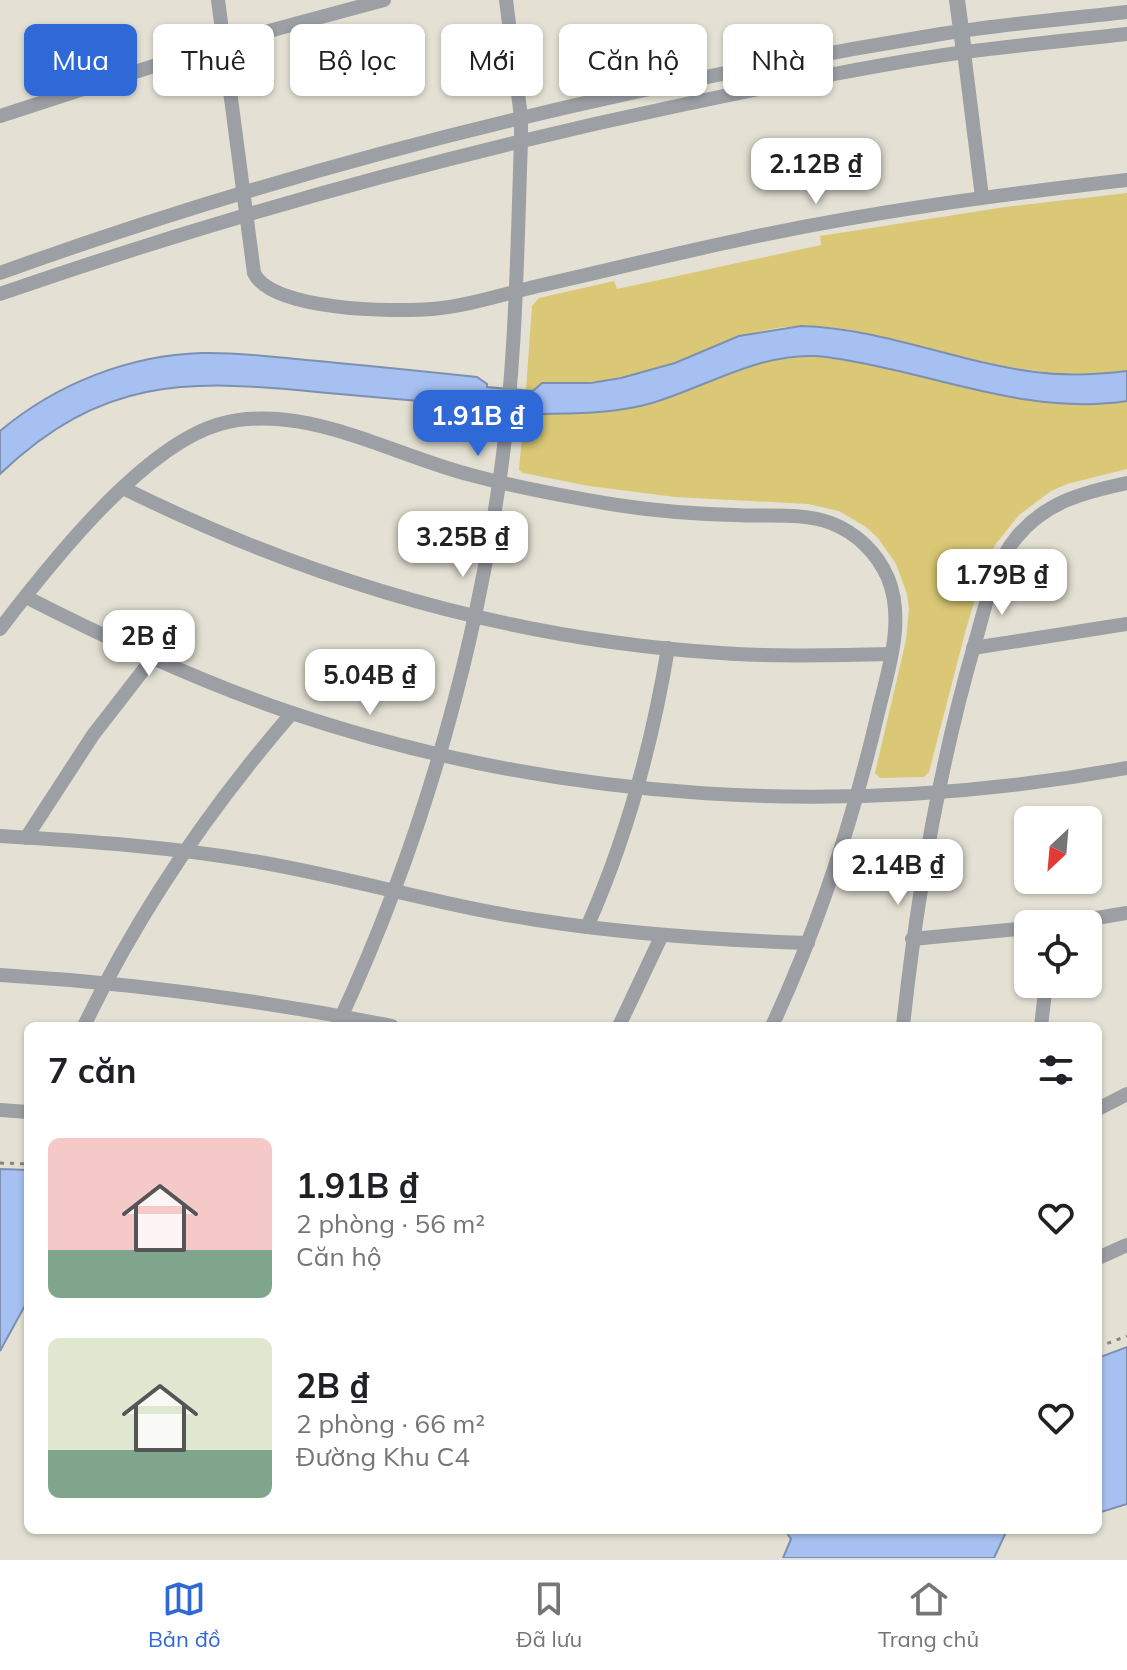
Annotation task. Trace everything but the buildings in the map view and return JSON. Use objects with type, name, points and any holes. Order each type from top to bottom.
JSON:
[{"type":"street","points":[[218,0],[221,24]]},
{"type":"street","points":[[274,30],[384,0]]},
{"type":"street","points":[[0,975],[105,983],[339,1021],[393,891],[439,754],[475,618],[499,482],[516,291],[521,140],[521,117],[506,0]]},
{"type":"street","points":[[957,0],[982,197]]},
{"type":"street","points":[[0,273],[244,194],[521,117],[749,69],[962,31],[1127,12]]},
{"type":"street","points":[[0,294],[247,214],[521,140],[752,91],[964,52],[1127,34]]},
{"type":"street","points":[[0,116],[153,66]]},
{"type":"street","points":[[231,96],[256,277],[263,286],[287,296],[341,306],[396,310],[462,305],[740,240],[982,197],[1127,180]]},
{"type":"street","points":[[0,629],[123,488],[165,451],[199,431],[224,423],[264,418],[308,423],[435,465],[499,482],[649,509],[808,518],[833,524],[868,546],[888,578],[896,614],[891,654],[857,797],[808,943],[774,1022]]},
{"type":"street","points":[[903,1022],[912,939],[937,794],[973,648],[997,570],[1013,541],[1047,509],[1063,501],[1127,483]]},
{"type":"street","points":[[123,488],[218,533],[311,569],[475,618],[558,634],[668,648],[791,655],[891,654]]},
{"type":"street","points":[[26,597],[152,659],[292,713],[439,754],[540,776],[639,789],[742,796],[857,797],[937,794],[1066,780],[1127,768]]},
{"type":"street","points":[[973,648],[1127,624]]},
{"type":"street","points":[[587,927],[610,873],[639,789],[668,648]]},
{"type":"street","points":[[26,838],[93,735],[152,659]]},
{"type":"street","points":[[86,1022],[142,917],[183,850],[292,713]]},
{"type":"street","points":[[0,836],[183,850],[261,862],[500,914],[587,927],[662,935],[808,943]]},
{"type":"street","points":[[1102,917],[1127,913]]},
{"type":"street","points":[[912,939],[1014,929]]},
{"type":"street","points":[[621,1022],[662,935]]},
{"type":"street","points":[[1041,1022],[1044,998]]},
{"type":"street","points":[[1102,1107],[1127,1094]]},
{"type":"street","points":[[0,1110],[24,1112]]},
{"type":"street","points":[[1102,1256],[1127,1245]]},
{"type":"path","points":[[0,1163],[24,1164]]},
{"type":"path","points":[[1102,1345],[1127,1336]]},
{"type":"shaded area","points":[[1127,193],[1127,371],[1071,373],[1020,369],[860,332],[802,326],[761,331],[651,372],[597,381],[542,383],[533,391],[526,390],[532,306],[539,298],[614,281],[617,289],[821,245],[820,236],[1005,207]]},
{"type":"shaded area","points":[[813,356],[863,363],[1012,398],[1127,401],[1127,469],[1051,491],[1019,515],[995,545],[984,569],[929,772],[924,777],[880,778],[875,773],[906,640],[909,609],[896,564],[866,527],[839,511],[808,504],[675,497],[589,486],[519,470],[525,404],[648,404],[766,361]]},
{"type":"water","points":[[801,326],[860,333],[1035,372],[1081,374],[1127,371],[1127,401],[1098,404],[1040,402],[857,362],[815,356],[772,360],[638,407],[580,413],[536,414],[531,405],[487,401],[482,406],[270,388],[186,387],[148,392],[111,402],[74,418],[38,442],[0,474],[0,431],[69,386],[148,359],[202,353],[254,355],[477,377],[487,387],[533,391],[542,383],[591,383],[621,378],[675,363],[739,336]]},
{"type":"water","points":[[0,1169],[24,1170],[24,1307],[0,1351]]},
{"type":"water","points":[[1127,1347],[1127,1504],[1102,1512],[1102,1356]]},
{"type":"water","points":[[788,1534],[1005,1534],[994,1558],[783,1558],[791,1539]]}]
